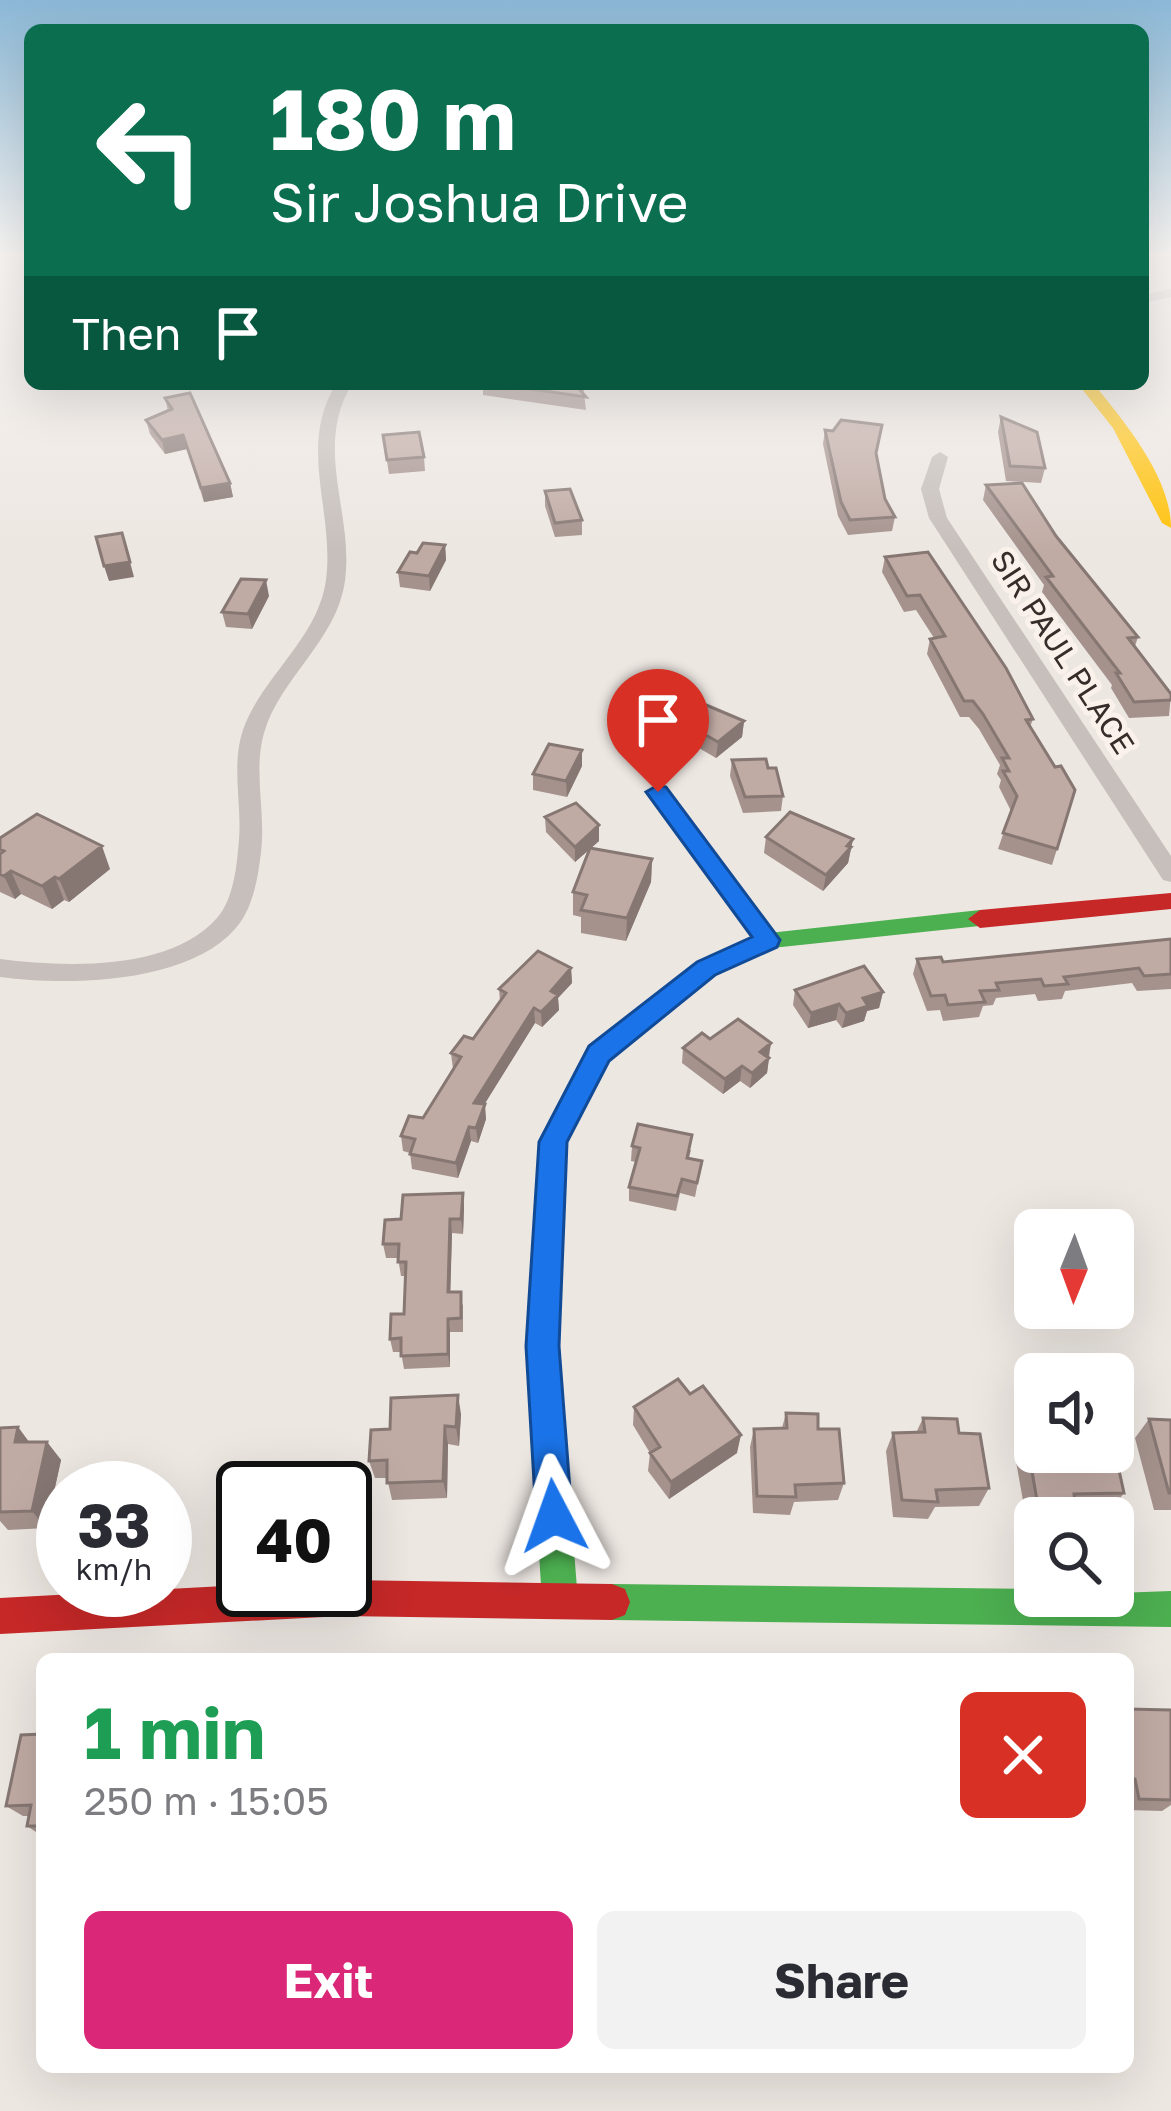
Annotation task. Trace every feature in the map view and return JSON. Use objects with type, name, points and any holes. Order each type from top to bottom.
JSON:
[{"type":"street","points":[[0,968],[72,974],[124,968],[201,942],[231,918],[246,873],[251,835],[251,737],[261,713],[304,651],[336,581],[326,412],[340,390]]},
{"type":"street","points":[[1091,390],[1120,427],[1171,523]]},
{"type":"street","name":"SIR PAUL PLACE","points":[[940,457],[930,489],[938,518],[1171,874]]},
{"type":"street","points":[[658,792],[768,940]]},
{"type":"street","points":[[560,1601],[542,1346],[553,1142],[598,1054],[706,969],[768,940],[1171,901]]},
{"type":"street","points":[[0,1616],[343,1598],[1171,1609]]},
{"type":"building","points":[[538,390],[580,390],[586,397]]},
{"type":"building","points":[[190,393],[230,483],[201,488],[183,435],[162,440],[146,420],[172,409],[165,398]]},
{"type":"building","points":[[1001,417],[1037,432],[1045,468],[1010,466]]},
{"type":"building","points":[[841,420],[882,425],[876,453],[885,499],[895,517],[850,520],[841,502],[825,430],[833,431]]},
{"type":"building","points":[[419,432],[424,457],[387,460],[383,435]]},
{"type":"building","points":[[1022,483],[1056,536],[1138,637],[1128,638],[1171,700],[1134,702],[1116,673],[1120,673],[1046,577],[1053,576],[986,485]]},
{"type":"building","points":[[570,489],[582,520],[555,523],[545,491]]},
{"type":"building","points":[[122,533],[130,562],[104,566],[96,537]]},
{"type":"building","points":[[423,543],[445,545],[429,576],[398,572],[410,552],[417,553]]},
{"type":"building","points":[[928,552],[1006,668],[1033,719],[1026,720],[1075,790],[1057,849],[1003,833],[1017,796],[1003,771],[1009,771],[1002,758],[1009,758],[973,701],[964,701],[930,639],[945,636],[920,595],[907,596],[885,557]]},
{"type":"building","points":[[241,579],[266,580],[248,614],[222,612]]},
{"type":"building","points":[[699,702],[744,721],[718,742],[676,718]]},
{"type":"building","points":[[549,744],[582,750],[566,781],[533,774]]},
{"type":"building","points":[[766,759],[768,768],[776,768],[783,796],[745,797],[732,760]]},
{"type":"building","points":[[576,803],[599,825],[575,847],[545,817]]},
{"type":"building","points":[[790,812],[853,839],[826,875],[766,837]]},
{"type":"building","points":[[37,814],[102,846],[59,879],[42,886],[11,871],[0,874],[4,851],[0,838]]},
{"type":"building","points":[[590,848],[652,859],[627,918],[581,910],[587,895],[573,892]]},
{"type":"building","points":[[1171,939],[1171,974],[1144,976],[1139,968],[1064,977],[1068,984],[1044,986],[1041,979],[996,983],[999,990],[980,991],[985,1002],[948,1005],[945,995],[931,996],[917,959],[941,957],[943,962]]},
{"type":"building","points":[[538,951],[571,968],[551,991],[558,995],[541,1012],[534,1008],[474,1103],[485,1104],[476,1128],[469,1127],[456,1163],[410,1154],[415,1139],[401,1136],[409,1116],[423,1118],[461,1057],[451,1053],[464,1036],[473,1039],[506,993],[499,989]]},
{"type":"building","points":[[864,966],[883,992],[863,998],[868,1006],[846,1013],[839,1004],[811,1013],[795,990]]},
{"type":"building","points":[[738,1019],[771,1043],[760,1052],[769,1058],[752,1073],[742,1066],[725,1079],[683,1048],[702,1033],[710,1039]]},
{"type":"building","points":[[638,1124],[692,1135],[687,1158],[702,1161],[697,1183],[682,1179],[677,1196],[629,1187],[640,1148],[632,1146]]},
{"type":"building","points":[[463,1193],[461,1219],[450,1219],[448,1292],[461,1292],[461,1318],[448,1319],[448,1354],[401,1356],[401,1338],[390,1339],[391,1314],[404,1314],[406,1262],[398,1262],[399,1244],[383,1244],[385,1220],[401,1219],[403,1195]]},
{"type":"building","points":[[678,1379],[690,1394],[703,1386],[741,1435],[671,1482],[650,1453],[660,1447],[634,1407]]},
{"type":"building","points":[[458,1395],[456,1427],[445,1426],[443,1481],[387,1483],[387,1460],[369,1461],[371,1430],[390,1429],[391,1398]]},
{"type":"building","points":[[786,1413],[818,1414],[818,1429],[839,1429],[844,1483],[795,1485],[796,1497],[757,1496],[754,1429],[787,1428]]},
{"type":"building","points":[[923,1418],[957,1419],[959,1433],[980,1434],[989,1488],[936,1490],[938,1502],[902,1500],[893,1433],[925,1432]]},
{"type":"building","points":[[1149,1419],[1171,1420],[1171,1493],[1169,1493]]},
{"type":"building","points":[[18,1427],[15,1442],[47,1442],[43,1461],[36,1461],[32,1511],[0,1512],[0,1428]]},
{"type":"building","points":[[1032,1473],[1120,1473],[1124,1493],[1074,1497],[1036,1497]]},
{"type":"building","points":[[1134,1709],[1171,1710],[1171,1800],[1139,1799]]},
{"type":"building","points":[[36,1734],[36,1826],[27,1826],[31,1805],[6,1806],[21,1735]]},
{"type":"traffic: fast","points":[[560,1601],[542,1347],[553,1142],[598,1054],[706,969],[768,940],[980,919]]},
{"type":"traffic: fast","points":[[612,1602],[1171,1609]]},
{"type":"traffic: slow","points":[[1091,390],[1120,427],[1171,523]]},
{"type":"traffic: jam","points":[[980,919],[1171,901]]},
{"type":"traffic: jam","points":[[0,1616],[342,1598],[612,1602]]},
{"type":"route","points":[[554,1516],[542,1346],[553,1142],[598,1054],[706,969],[768,940],[658,792]]}]
